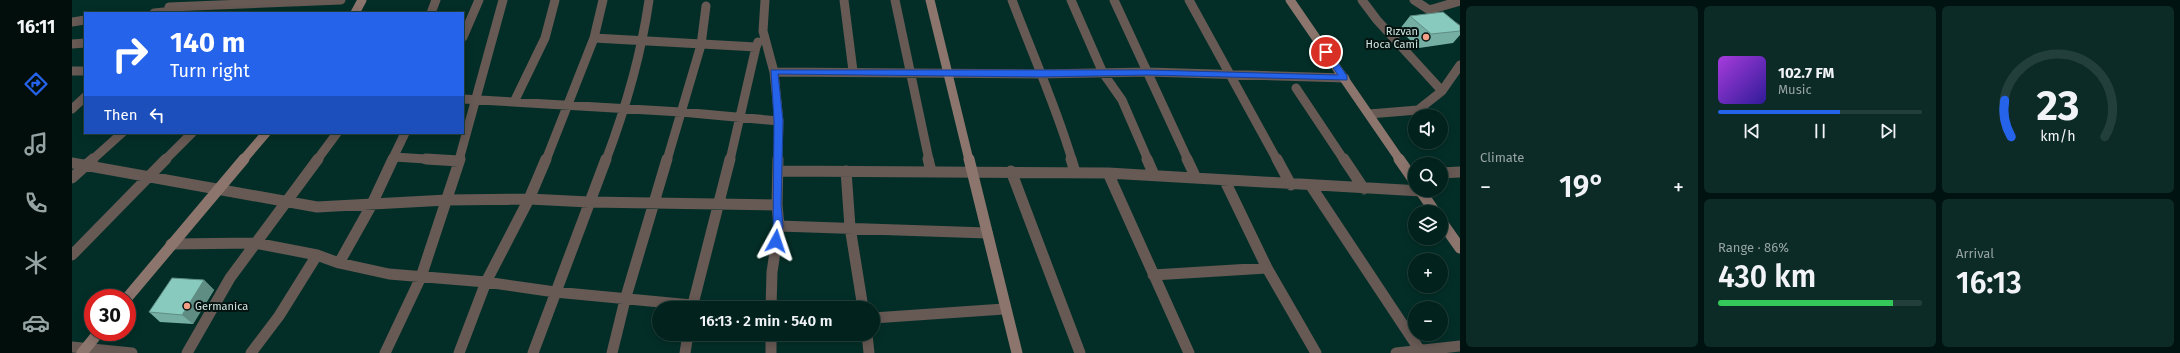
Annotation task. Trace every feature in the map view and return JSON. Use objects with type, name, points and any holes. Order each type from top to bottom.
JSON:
[{"type":"street","points":[[165,11],[175,0]]},
{"type":"street","points":[[165,11],[240,2],[341,0]]},
{"type":"street","points":[[356,12],[362,0]]},
{"type":"street","points":[[431,12],[436,0]]},
{"type":"street","points":[[464,35],[478,0]]},
{"type":"street","points":[[385,353],[421,277],[447,200],[477,100],[503,0]]},
{"type":"street","points":[[514,102],[545,38],[555,0]]},
{"type":"street","points":[[459,353],[486,282],[529,199],[570,105],[594,38],[603,0]]},
{"type":"street","points":[[533,353],[625,109],[643,41],[649,0]]},
{"type":"street","points":[[765,0],[763,31],[774,72],[778,121],[779,171],[777,205],[779,226],[772,272],[771,301]]},
{"type":"street","points":[[844,0],[853,71]]},
{"type":"street","points":[[895,0],[931,171]]},
{"type":"street","points":[[930,0],[949,72],[1004,309],[1017,353]]},
{"type":"street","points":[[1012,0],[1039,74],[1060,119],[1075,172]]},
{"type":"street","points":[[1071,0],[1103,73],[1122,100],[1154,175]]},
{"type":"street","points":[[1114,0],[1196,178]]},
{"type":"street","points":[[1189,0],[1228,74],[1291,185]]},
{"type":"street","points":[[1290,0],[1408,168]]},
{"type":"street","points":[[1362,0],[1377,20],[1442,90]]},
{"type":"street","points":[[1414,0],[1460,30]]},
{"type":"street","points":[[1429,10],[1460,0]]},
{"type":"street","points":[[233,12],[240,2]]},
{"type":"street","points":[[612,353],[625,300],[656,203],[701,45],[706,6]]},
{"type":"street","points":[[72,22],[84,20]]},
{"type":"street","points":[[693,301],[720,204],[756,47],[763,31]]},
{"type":"street","points":[[594,38],[756,47]]},
{"type":"street","points":[[72,44],[84,43]]},
{"type":"street","points":[[1369,114],[1418,110],[1442,90],[1460,65]]},
{"type":"street","points":[[72,72],[84,71]]},
{"type":"street","points":[[774,72],[853,71],[1039,74],[1148,72],[1345,78]]},
{"type":"street","points":[[1296,88],[1364,189]]},
{"type":"street","points":[[72,109],[84,98]]},
{"type":"street","points":[[464,99],[681,112],[778,121]]},
{"type":"street","points":[[72,178],[121,134]]},
{"type":"street","points":[[72,255],[191,134]]},
{"type":"street","points":[[134,289],[265,134]]},
{"type":"street","points":[[187,353],[230,278],[336,134]]},
{"type":"street","points":[[339,263],[370,206],[405,134]]},
{"type":"street","points":[[394,157],[459,161]]},
{"type":"street","points":[[72,164],[218,191],[317,207],[370,206],[447,200],[529,199],[590,202],[777,205]]},
{"type":"street","points":[[779,171],[1075,172],[1154,175],[1225,181],[1364,189],[1408,188]]},
{"type":"street","points":[[846,171],[850,228],[862,301]]},
{"type":"street","points":[[1010,171],[1080,353]]},
{"type":"street","points":[[1448,173],[1460,172]]},
{"type":"street","points":[[1108,173],[1189,353]]},
{"type":"street","points":[[1225,181],[1267,268],[1316,353]]},
{"type":"street","points":[[1311,186],[1419,350]]},
{"type":"street","points":[[779,226],[987,233]]},
{"type":"street","points":[[1448,230],[1458,242]]},
{"type":"street","points":[[171,244],[256,243],[317,255],[339,263],[389,274],[486,282],[555,292],[652,302]]},
{"type":"street","points":[[251,353],[279,316],[317,255]]},
{"type":"street","points":[[1153,275],[1267,268]]},
{"type":"street","points":[[880,318],[1004,309]]},
{"type":"street","points":[[84,350],[92,341]]},
{"type":"street","points":[[685,353],[687,341]]},
{"type":"street","points":[[770,341],[771,353]]},
{"type":"street","points":[[868,341],[869,353]]},
{"type":"street","points":[[1396,353],[1460,346]]},
{"type":"street","points":[[72,347],[84,350],[132,353]]},
{"type":"building","points":[[1443,12],[1460,26],[1460,31],[1431,34],[1410,16]]},
{"type":"building","points":[[172,278],[204,280],[182,315],[149,312]]},
{"type":"place","name":"Rızvan Hoca Cami","points":[[1426,37]]},
{"type":"place","name":"Germanica","points":[[187,306]]},
{"type":"route","points":[[776,241],[779,226],[777,205],[779,171],[778,121],[774,72],[1039,74],[1148,72],[1345,78],[1326,52]]}]
